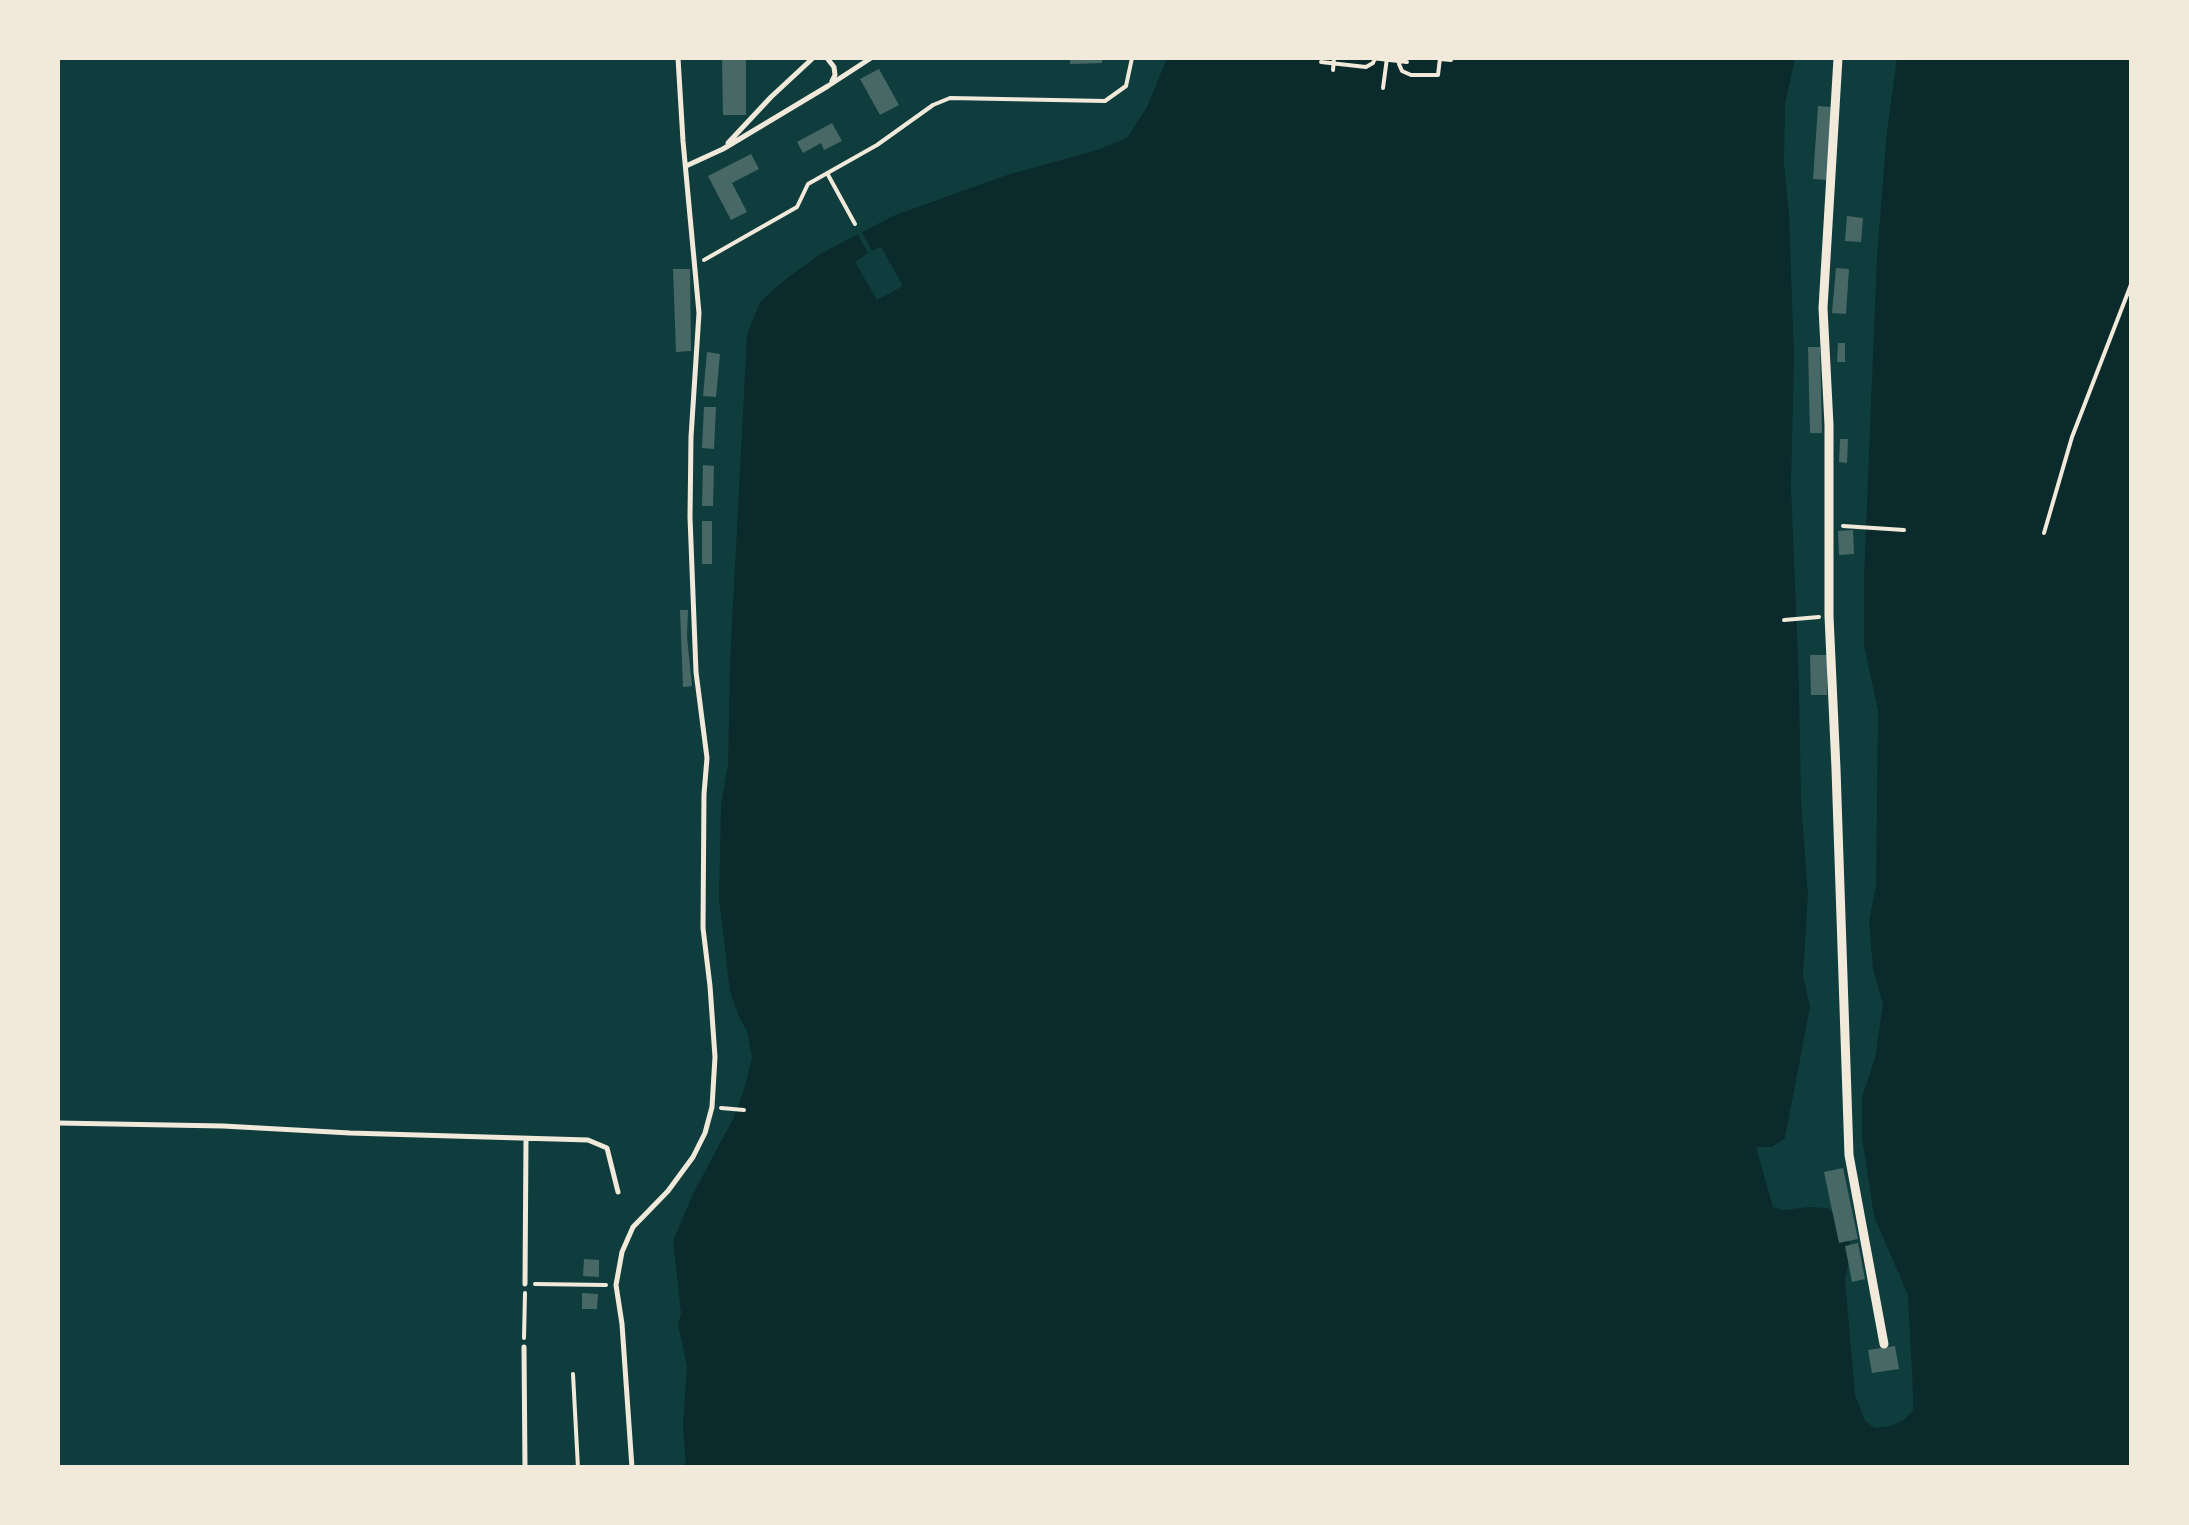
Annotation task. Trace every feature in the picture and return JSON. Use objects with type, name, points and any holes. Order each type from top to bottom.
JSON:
[{"type":"street","points":[[1838,58],[1823,308],[1829,425],[1828,616],[1849,1155],[1884,1344]]},
{"type":"lane","points":[[632,1468],[616,1285],[622,1252],[633,1227],[668,1191],[693,1157],[712,1107],[715,1057],[703,928],[707,758],[696,672],[691,534],[691,437],[699,313],[678,58]]},
{"type":"lane","points":[[723,149],[813,58]]},
{"type":"lane","points":[[827,58],[835,76],[828,86]]},
{"type":"lane","points":[[686,166],[723,149],[871,58]]},
{"type":"lane","points":[[58,1123],[588,1140],[606,1148],[618,1192]]},
{"type":"lane","points":[[525,1284],[526,1139]]},
{"type":"lane","points":[[524,1347],[524,1468]]},
{"type":"path","points":[[696,265],[797,207],[808,184],[877,145],[917,114],[950,98],[1105,102],[1126,86],[1132,58]]},
{"type":"path","points":[[1322,62],[1366,68],[1374,58],[1387,58],[1402,60],[1402,71],[1411,75],[1438,75],[1440,58],[1452,60]]},
{"type":"path","points":[[1383,88],[1387,58]]},
{"type":"path","points":[[827,174],[855,224]]},
{"type":"path","points":[[2044,532],[2072,437],[2132,282]]},
{"type":"path","points":[[1829,525],[1904,530]]},
{"type":"path","points":[[1784,620],[1828,616]]},
{"type":"path","points":[[712,1107],[744,1110]]},
{"type":"path","points":[[524,1347],[525,1284],[616,1285]]},
{"type":"path","points":[[573,1374],[578,1468]]},
{"type":"water","points":[[1167,58],[1795,58],[1785,104],[1784,165],[1794,357],[1791,486],[1801,802],[1808,895],[1803,975],[1810,1007],[1785,1138],[1772,1147],[1756,1147],[1773,1207],[1827,1208],[1842,1222],[1849,1239],[1845,1279],[1855,1395],[1865,1421],[1875,1428],[1904,1420],[1913,1410],[1908,1295],[1874,1216],[1862,1137],[1862,1097],[1875,1058],[1883,1004],[1873,969],[1869,920],[1876,886],[1878,710],[1864,646],[1864,577],[1877,256],[1897,58],[2131,58],[2131,1467],[686,1467],[683,1425],[687,1366],[678,1325],[681,1313],[673,1241],[733,1119],[752,1058],[747,1031],[730,992],[719,898],[747,335],[760,302],[786,279],[822,253],[893,216],[1127,138],[1147,107]]},
{"type":"pier","points":[[860,228],[872,251],[881,247],[903,286],[877,300],[855,262],[868,253],[855,230]]},
{"type":"building","points":[[722,58],[746,58],[746,115],[723,115]]},
{"type":"building","points":[[1070,58],[1102,58],[1102,63],[1070,64]]},
{"type":"building","points":[[879,69],[899,105],[880,115],[860,79]]},
{"type":"building","points":[[1818,106],[1833,107],[1827,180],[1813,179]]},
{"type":"building","points":[[832,123],[842,141],[824,150],[821,143],[803,153],[797,142]]},
{"type":"building","points":[[751,154],[759,169],[732,183],[747,212],[731,220],[708,176]]},
{"type":"building","points":[[1847,216],[1863,218],[1861,242],[1845,241]]},
{"type":"building","points":[[1836,268],[1849,269],[1846,314],[1832,313]]},
{"type":"building","points":[[673,269],[690,269],[691,351],[676,352]]},
{"type":"building","points":[[1838,343],[1845,343],[1845,362],[1837,362]]},
{"type":"building","points":[[1808,347],[1820,347],[1822,433],[1810,433]]},
{"type":"building","points":[[707,352],[720,354],[716,397],[703,396]]},
{"type":"building","points":[[704,407],[716,407],[714,449],[702,448]]},
{"type":"building","points":[[1840,439],[1848,439],[1847,463],[1839,462]]},
{"type":"building","points":[[703,465],[714,466],[713,506],[702,506]]},
{"type":"building","points":[[702,521],[712,521],[712,564],[702,564]]},
{"type":"building","points":[[1853,530],[1854,554],[1839,555],[1838,531]]},
{"type":"building","points":[[680,610],[688,610],[692,686],[683,687]]},
{"type":"building","points":[[1810,655],[1827,655],[1827,695],[1811,695]]},
{"type":"building","points":[[1843,1168],[1858,1239],[1839,1243],[1824,1172]]},
{"type":"building","points":[[1858,1243],[1865,1279],[1852,1282],[1845,1246]]},
{"type":"building","points":[[584,1259],[599,1260],[599,1277],[583,1276]]},
{"type":"building","points":[[582,1293],[598,1294],[597,1309],[582,1309]]},
{"type":"building","points":[[1895,1346],[1899,1369],[1872,1373],[1868,1350]]}]
